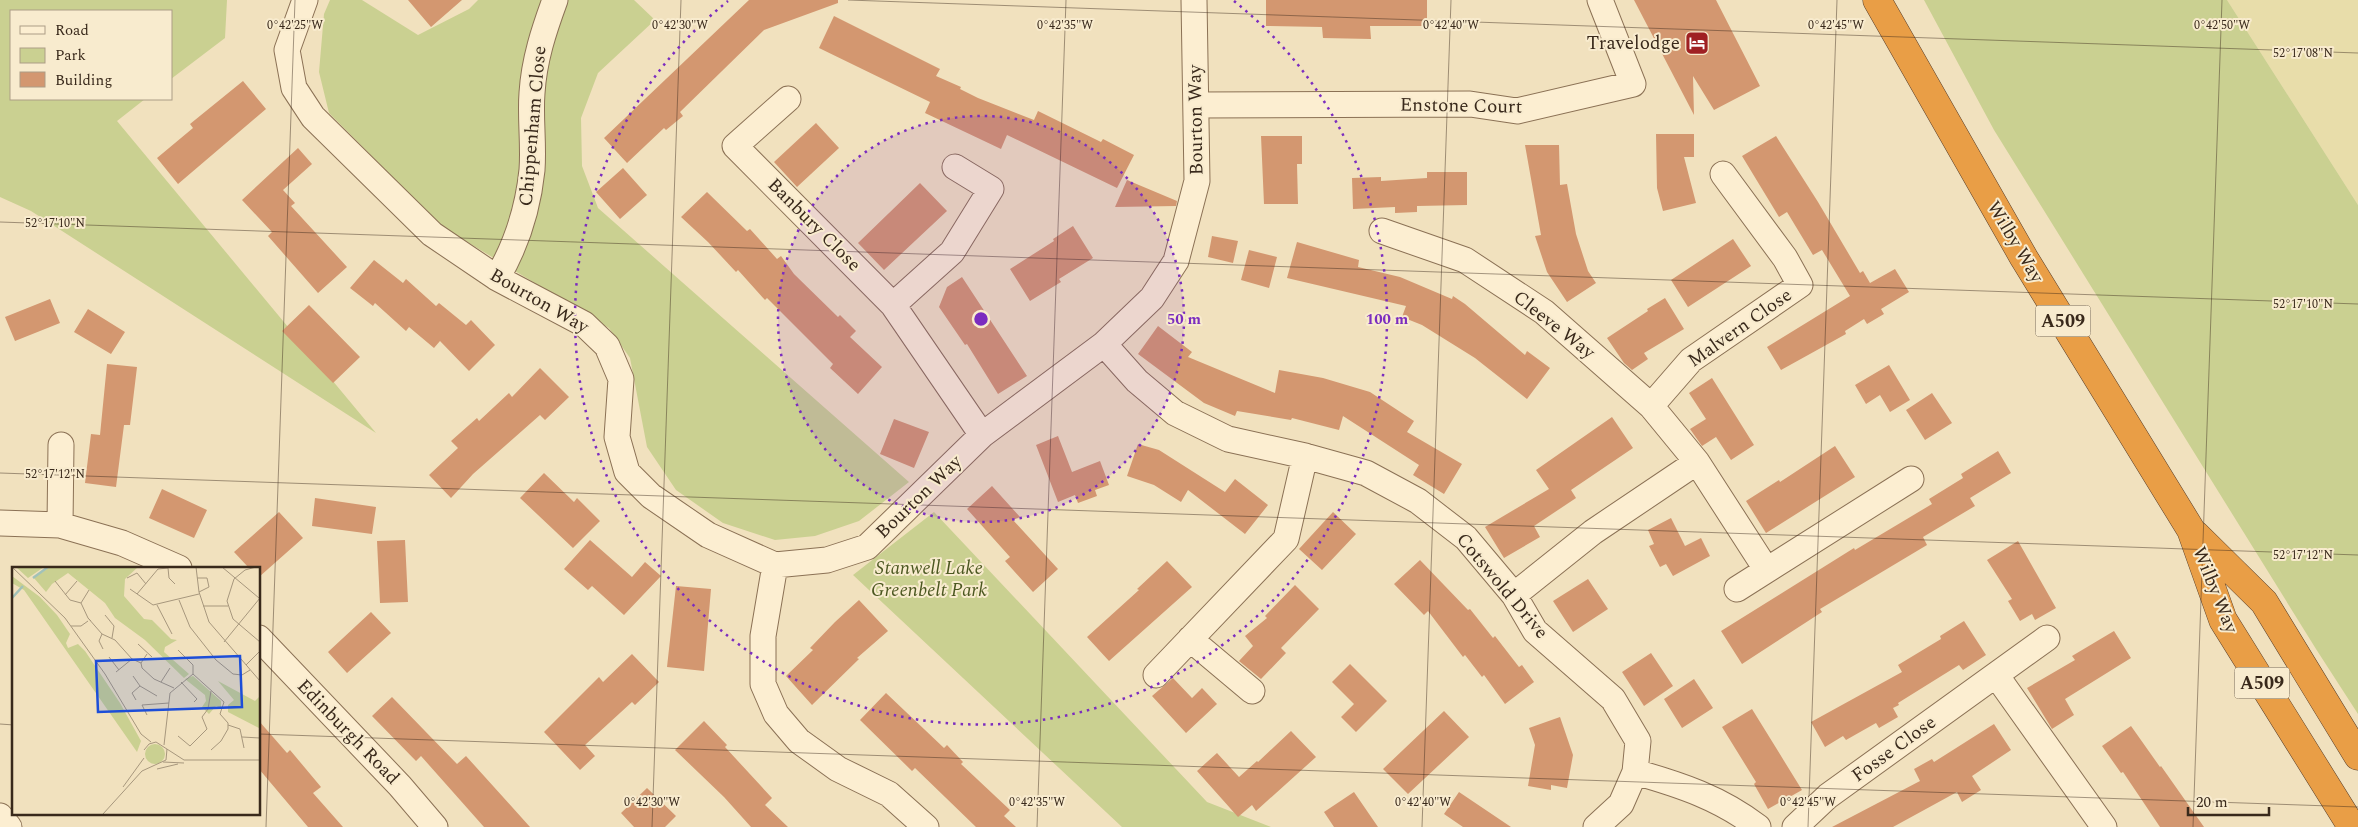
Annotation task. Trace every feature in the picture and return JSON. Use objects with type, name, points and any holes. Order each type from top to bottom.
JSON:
[{"type":"highway","name":"Wilby Way","points":[[1877,0],[2024,258],[2191,530],[2223,620],[2352,827]]},
{"type":"highway","name":"Wilby Way","points":[[2191,530],[2264,602],[2358,756]]},
{"type":"street","name":"Bourton Way","points":[[304,0],[287,50],[294,88],[313,117],[432,234],[497,278],[584,324],[607,346],[621,379],[617,437],[627,472],[651,496],[708,535],[775,566],[827,560],[867,546],[982,435],[1104,344],[1152,298],[1176,261],[1197,181],[1194,0]]},
{"type":"street","name":"Chippenham Close","points":[[497,278],[512,253],[525,215],[532,169],[532,92],[541,38],[555,0]]},
{"type":"street","name":"Enstone Court","points":[[1196,105],[1470,104],[1517,111],[1632,84],[1600,0]]},
{"type":"street","name":"Banbury Close","points":[[788,99],[735,146],[893,305],[982,435]]},
{"type":"street","points":[[893,305],[952,252],[991,189],[955,167]]},
{"type":"street","name":"Malvern Close","points":[[1651,406],[1691,360],[1800,286],[1785,258],[1723,174]]},
{"type":"street","name":"Cleeve Way","points":[[1382,231],[1465,260],[1544,312],[1651,406],[1697,462],[1766,569]]},
{"type":"street","name":"Cotswold Drive","points":[[1104,344],[1137,381],[1175,413],[1228,439],[1305,456],[1366,474],[1418,501],[1466,538],[1514,595],[1535,631],[1613,699],[1638,741],[1635,772],[1621,804],[1596,827]]},
{"type":"street","points":[[60,445],[60,525]]},
{"type":"street","points":[[1156,675],[1286,540],[1305,456]]},
{"type":"street","points":[[1514,595],[1593,532],[1697,462]]},
{"type":"street","points":[[1737,589],[1911,479]]},
{"type":"street","points":[[0,523],[60,525],[122,543],[177,567]]},
{"type":"street","points":[[775,566],[763,636],[763,684],[776,714],[799,741],[838,769],[889,794],[926,827]]},
{"type":"street","name":"Fosse Close","points":[[1795,827],[1828,796],[2047,638]]},
{"type":"street","name":"Edinburgh Road","points":[[260,639],[400,786],[435,827]]},
{"type":"street","points":[[1190,639],[1252,691]]},
{"type":"street","points":[[1996,675],[2104,827]]},
{"type":"street","points":[[1635,772],[1682,785],[1736,810],[1758,827]]},
{"type":"street","points":[[0,816],[9,827]]},
{"type":"shaded area","points":[[2227,0],[2358,0],[2358,205]]},
{"type":"green space","points":[[0,0],[227,0],[225,38],[172,78],[172,10],[10,10],[10,100],[144,100],[117,121],[376,433],[31,211],[0,197]]},
{"type":"green space","points":[[330,0],[362,0],[418,35],[469,9],[478,0],[634,0],[655,20],[598,73],[581,118],[582,166],[598,208],[909,482],[859,521],[815,536],[775,540],[723,523],[676,490],[647,447],[630,358],[609,328],[441,226],[329,113],[319,72],[324,14]]},
{"type":"green space","points":[[1924,0],[2227,0],[2358,205],[2358,714],[1994,130]]},
{"type":"green space","name":"Stanwell Lake Greenbelt Park","points":[[934,512],[1207,802],[1271,827],[1122,827],[853,575]]},
{"type":"building","points":[[408,0],[462,0],[431,27]]},
{"type":"building","points":[[749,0],[838,0],[838,3],[764,30],[680,112],[683,116],[666,130],[664,128],[627,163],[604,138]]},
{"type":"building","points":[[1266,0],[1427,0],[1427,26],[1370,26],[1371,39],[1323,38],[1322,27],[1266,26]]},
{"type":"building","name":"Travelodge","points":[[1634,0],[1716,0],[1760,86],[1714,110],[1693,76],[1694,115]]},
{"type":"building","points":[[834,16],[940,69],[936,76],[961,87],[960,89],[978,98],[1034,120],[1038,111],[1101,142],[1103,139],[1134,155],[1117,188],[1007,135],[1001,149],[925,113],[930,102],[819,48]]},
{"type":"building","points":[[243,81],[266,109],[178,184],[157,158],[193,128],[190,124]]},
{"type":"building","points":[[816,123],[839,148],[797,187],[774,162]]},
{"type":"building","points":[[1656,134],[1694,134],[1694,157],[1684,157],[1696,203],[1663,211],[1657,188]]},
{"type":"building","points":[[1261,136],[1302,136],[1302,164],[1297,164],[1298,204],[1264,204]]},
{"type":"building","points":[[1776,136],[1860,273],[1863,271],[1870,283],[1895,269],[1909,292],[1881,309],[1884,314],[1867,324],[1864,319],[1845,331],[1846,334],[1781,370],[1767,347],[1850,296],[1822,250],[1813,255],[1787,212],[1779,217],[1742,156]]},
{"type":"building","points":[[1525,145],[1559,145],[1560,185],[1567,184],[1576,234],[1588,271],[1596,283],[1567,302],[1547,272],[1535,236],[1541,235]]},
{"type":"building","points":[[298,148],[312,164],[283,190],[295,203],[291,206],[347,267],[318,293],[268,236],[272,232],[242,200]]},
{"type":"building","points":[[623,168],[647,195],[620,219],[596,192]]},
{"type":"building","points":[[1427,172],[1467,172],[1467,205],[1417,206],[1417,212],[1395,213],[1395,207],[1353,209],[1352,178],[1381,177],[1381,181],[1427,178]]},
{"type":"building","points":[[1127,180],[1177,201],[1176,206],[1115,207]]},
{"type":"building","points":[[920,183],[947,211],[884,270],[858,243]]},
{"type":"building","points":[[707,192],[747,231],[750,229],[777,259],[781,256],[794,274],[838,317],[840,315],[856,331],[850,337],[882,367],[858,394],[830,368],[833,364],[767,298],[765,300],[738,270],[736,272],[681,217]]},
{"type":"building","points":[[1073,226],[1093,258],[1059,279],[1061,282],[1030,301],[1010,269],[1054,241],[1053,239]]},
{"type":"building","points":[[1212,236],[1238,241],[1233,263],[1208,257]]},
{"type":"building","points":[[1733,239],[1751,266],[1688,307],[1671,280]]},
{"type":"building","points":[[1297,242],[1359,260],[1358,267],[1400,277],[1452,299],[1453,296],[1525,355],[1527,351],[1550,368],[1527,399],[1475,358],[1422,325],[1402,317],[1406,306],[1287,278]]},
{"type":"building","points":[[1249,250],[1277,257],[1269,288],[1241,280]]},
{"type":"building","points":[[374,260],[403,283],[406,279],[436,306],[439,303],[466,325],[471,320],[495,345],[469,371],[440,341],[434,348],[409,327],[406,331],[375,303],[373,306],[350,288]]},
{"type":"building","points":[[962,277],[1027,376],[998,394],[967,344],[965,345],[939,307],[947,287]]},
{"type":"building","points":[[1665,298],[1684,329],[1644,353],[1648,359],[1632,370],[1624,363],[1607,338]]},
{"type":"building","points":[[50,299],[60,323],[15,341],[5,317]]},
{"type":"building","points":[[309,305],[360,357],[333,383],[282,331]]},
{"type":"building","points":[[88,309],[125,332],[111,354],[74,332]]},
{"type":"building","points":[[1158,326],[1192,352],[1188,357],[1275,393],[1279,370],[1323,378],[1370,392],[1414,421],[1407,432],[1462,464],[1444,494],[1413,475],[1419,465],[1343,416],[1339,430],[1292,418],[1291,420],[1237,411],[1235,416],[1204,403],[1138,354]]},
{"type":"building","points":[[107,364],[137,367],[130,425],[124,425],[116,487],[85,483],[91,434],[100,435]]},
{"type":"building","points":[[1889,365],[1910,400],[1890,412],[1880,395],[1866,404],[1855,385]]},
{"type":"building","points":[[540,368],[569,397],[545,420],[540,415],[473,474],[451,498],[429,475],[458,448],[451,441],[477,418],[479,421],[509,393],[512,397]]},
{"type":"building","points":[[1712,378],[1754,445],[1731,460],[1716,437],[1702,446],[1690,429],[1706,419],[1689,393]]},
{"type":"building","points":[[1932,393],[1952,423],[1925,440],[1906,410]]},
{"type":"building","points":[[1612,417],[1633,448],[1571,490],[1576,498],[1534,526],[1540,537],[1504,558],[1485,527],[1549,489],[1536,470]]},
{"type":"building","points":[[894,419],[929,432],[914,468],[880,454]]},
{"type":"building","points":[[1058,436],[1072,472],[1100,461],[1109,485],[1095,490],[1097,496],[1078,503],[1075,495],[1058,502],[1036,445]]},
{"type":"building","points":[[1138,444],[1159,450],[1225,492],[1235,479],[1268,505],[1245,534],[1188,490],[1181,502],[1154,485],[1127,476]]},
{"type":"building","points":[[1835,446],[1855,477],[1766,533],[1746,501],[1779,480],[1780,482]]},
{"type":"building","points":[[1998,451],[2011,473],[1970,498],[1975,506],[1923,537],[1927,545],[1820,609],[1822,612],[1742,664],[1721,631],[1854,548],[1855,550],[1932,504],[1929,499],[1963,478],[1961,474]]},
{"type":"building","points":[[544,473],[574,502],[577,498],[600,521],[573,548],[520,498]]},
{"type":"building","points":[[992,486],[1020,517],[1013,520],[1058,569],[1033,592],[1005,561],[1010,557],[967,509]]},
{"type":"building","points":[[162,489],[207,510],[194,538],[149,518]]},
{"type":"building","points":[[315,498],[376,507],[372,534],[312,526]]},
{"type":"building","points":[[279,512],[303,538],[260,576],[260,567],[248,567],[234,552]]},
{"type":"building","points":[[1333,512],[1356,534],[1322,570],[1299,549]]},
{"type":"building","points":[[1671,518],[1685,546],[1701,538],[1710,556],[1673,576],[1666,564],[1660,567],[1649,546],[1654,544],[1648,530]]},
{"type":"building","points":[[405,540],[408,602],[380,603],[377,541]]},
{"type":"building","points":[[590,540],[632,577],[645,562],[661,576],[624,615],[592,586],[588,590],[564,569]]},
{"type":"building","points":[[2018,541],[2056,608],[2035,620],[2032,614],[2020,621],[2008,601],[2012,599],[1987,560]]},
{"type":"building","points":[[1420,560],[1468,610],[1470,609],[1493,638],[1495,636],[1519,667],[1522,665],[1534,682],[1505,704],[1484,675],[1482,677],[1465,655],[1463,657],[1428,611],[1424,615],[1394,584]]},
{"type":"building","points":[[1167,561],[1192,587],[1109,661],[1087,637],[1139,590],[1137,589]]},
{"type":"building","points":[[1588,579],[1608,609],[1573,632],[1553,601]]},
{"type":"building","points":[[1295,585],[1319,609],[1281,648],[1286,653],[1261,679],[1239,661],[1253,646],[1245,636],[1267,618],[1265,616]]},
{"type":"building","points":[[676,586],[711,589],[704,671],[667,667]]},
{"type":"building","points":[[859,600],[888,631],[857,658],[859,659],[812,705],[786,676],[813,650],[810,648]]},
{"type":"building","points":[[371,612],[391,633],[347,673],[328,652]]},
{"type":"building","points":[[1964,621],[1986,655],[1963,670],[1959,665],[1898,703],[1899,705],[1893,708],[1898,717],[1879,728],[1876,723],[1846,740],[1843,736],[1825,747],[1811,722],[1902,672],[1898,665],[1941,639],[1940,636]]},
{"type":"building","points":[[2114,631],[2131,658],[2065,699],[2074,715],[2052,729],[2027,688],[2075,660],[2072,656]]},
{"type":"building","points":[[1651,653],[1673,686],[1644,706],[1622,672]]},
{"type":"building","points":[[632,654],[659,682],[635,705],[632,702],[585,745],[595,756],[580,770],[544,732],[599,677],[603,682]]},
{"type":"building","points":[[1350,664],[1387,701],[1356,732],[1341,717],[1354,704],[1332,682]]},
{"type":"building","points":[[1173,678],[1192,698],[1202,688],[1217,704],[1186,733],[1152,696]]},
{"type":"building","points":[[1694,679],[1713,708],[1682,728],[1664,699]]},
{"type":"building","points":[[886,693],[944,748],[947,745],[963,762],[961,764],[1010,810],[1004,816],[1016,827],[976,827],[915,768],[912,771],[860,720]]},
{"type":"building","points":[[392,697],[457,764],[466,756],[530,827],[484,827],[421,756],[416,761],[372,716]]},
{"type":"building","points":[[1752,709],[1802,790],[1768,809],[1754,784],[1756,782],[1722,727]]},
{"type":"building","points":[[1444,711],[1469,737],[1408,794],[1383,769]]},
{"type":"building","points":[[1560,717],[1573,755],[1567,788],[1551,785],[1551,790],[1528,786],[1535,745],[1529,728]]},
{"type":"building","points":[[704,721],[772,798],[765,805],[788,827],[751,827],[724,797],[675,750]]},
{"type":"building","points":[[260,722],[287,753],[290,750],[321,787],[313,793],[343,827],[308,827],[260,770]]},
{"type":"building","points":[[1994,724],[2011,750],[1972,776],[1981,790],[1962,802],[1957,792],[1893,827],[1832,827],[1920,781],[1914,769],[1932,759],[1934,762]]},
{"type":"building","points":[[2131,726],[2204,827],[2160,827],[2123,772],[2121,773],[2102,746]]},
{"type":"building","points":[[1291,731],[1316,757],[1256,811],[1252,805],[1238,817],[1197,771],[1217,753],[1239,777]]},
{"type":"building","points":[[647,788],[676,816],[665,827],[634,827],[621,813]]},
{"type":"building","points":[[1354,792],[1378,827],[1334,827],[1324,812]]},
{"type":"building","points":[[1459,792],[1511,827],[1463,827],[1444,814]]},
{"type":"place","name":"Travelodge","points":[[1697,43]]}]
